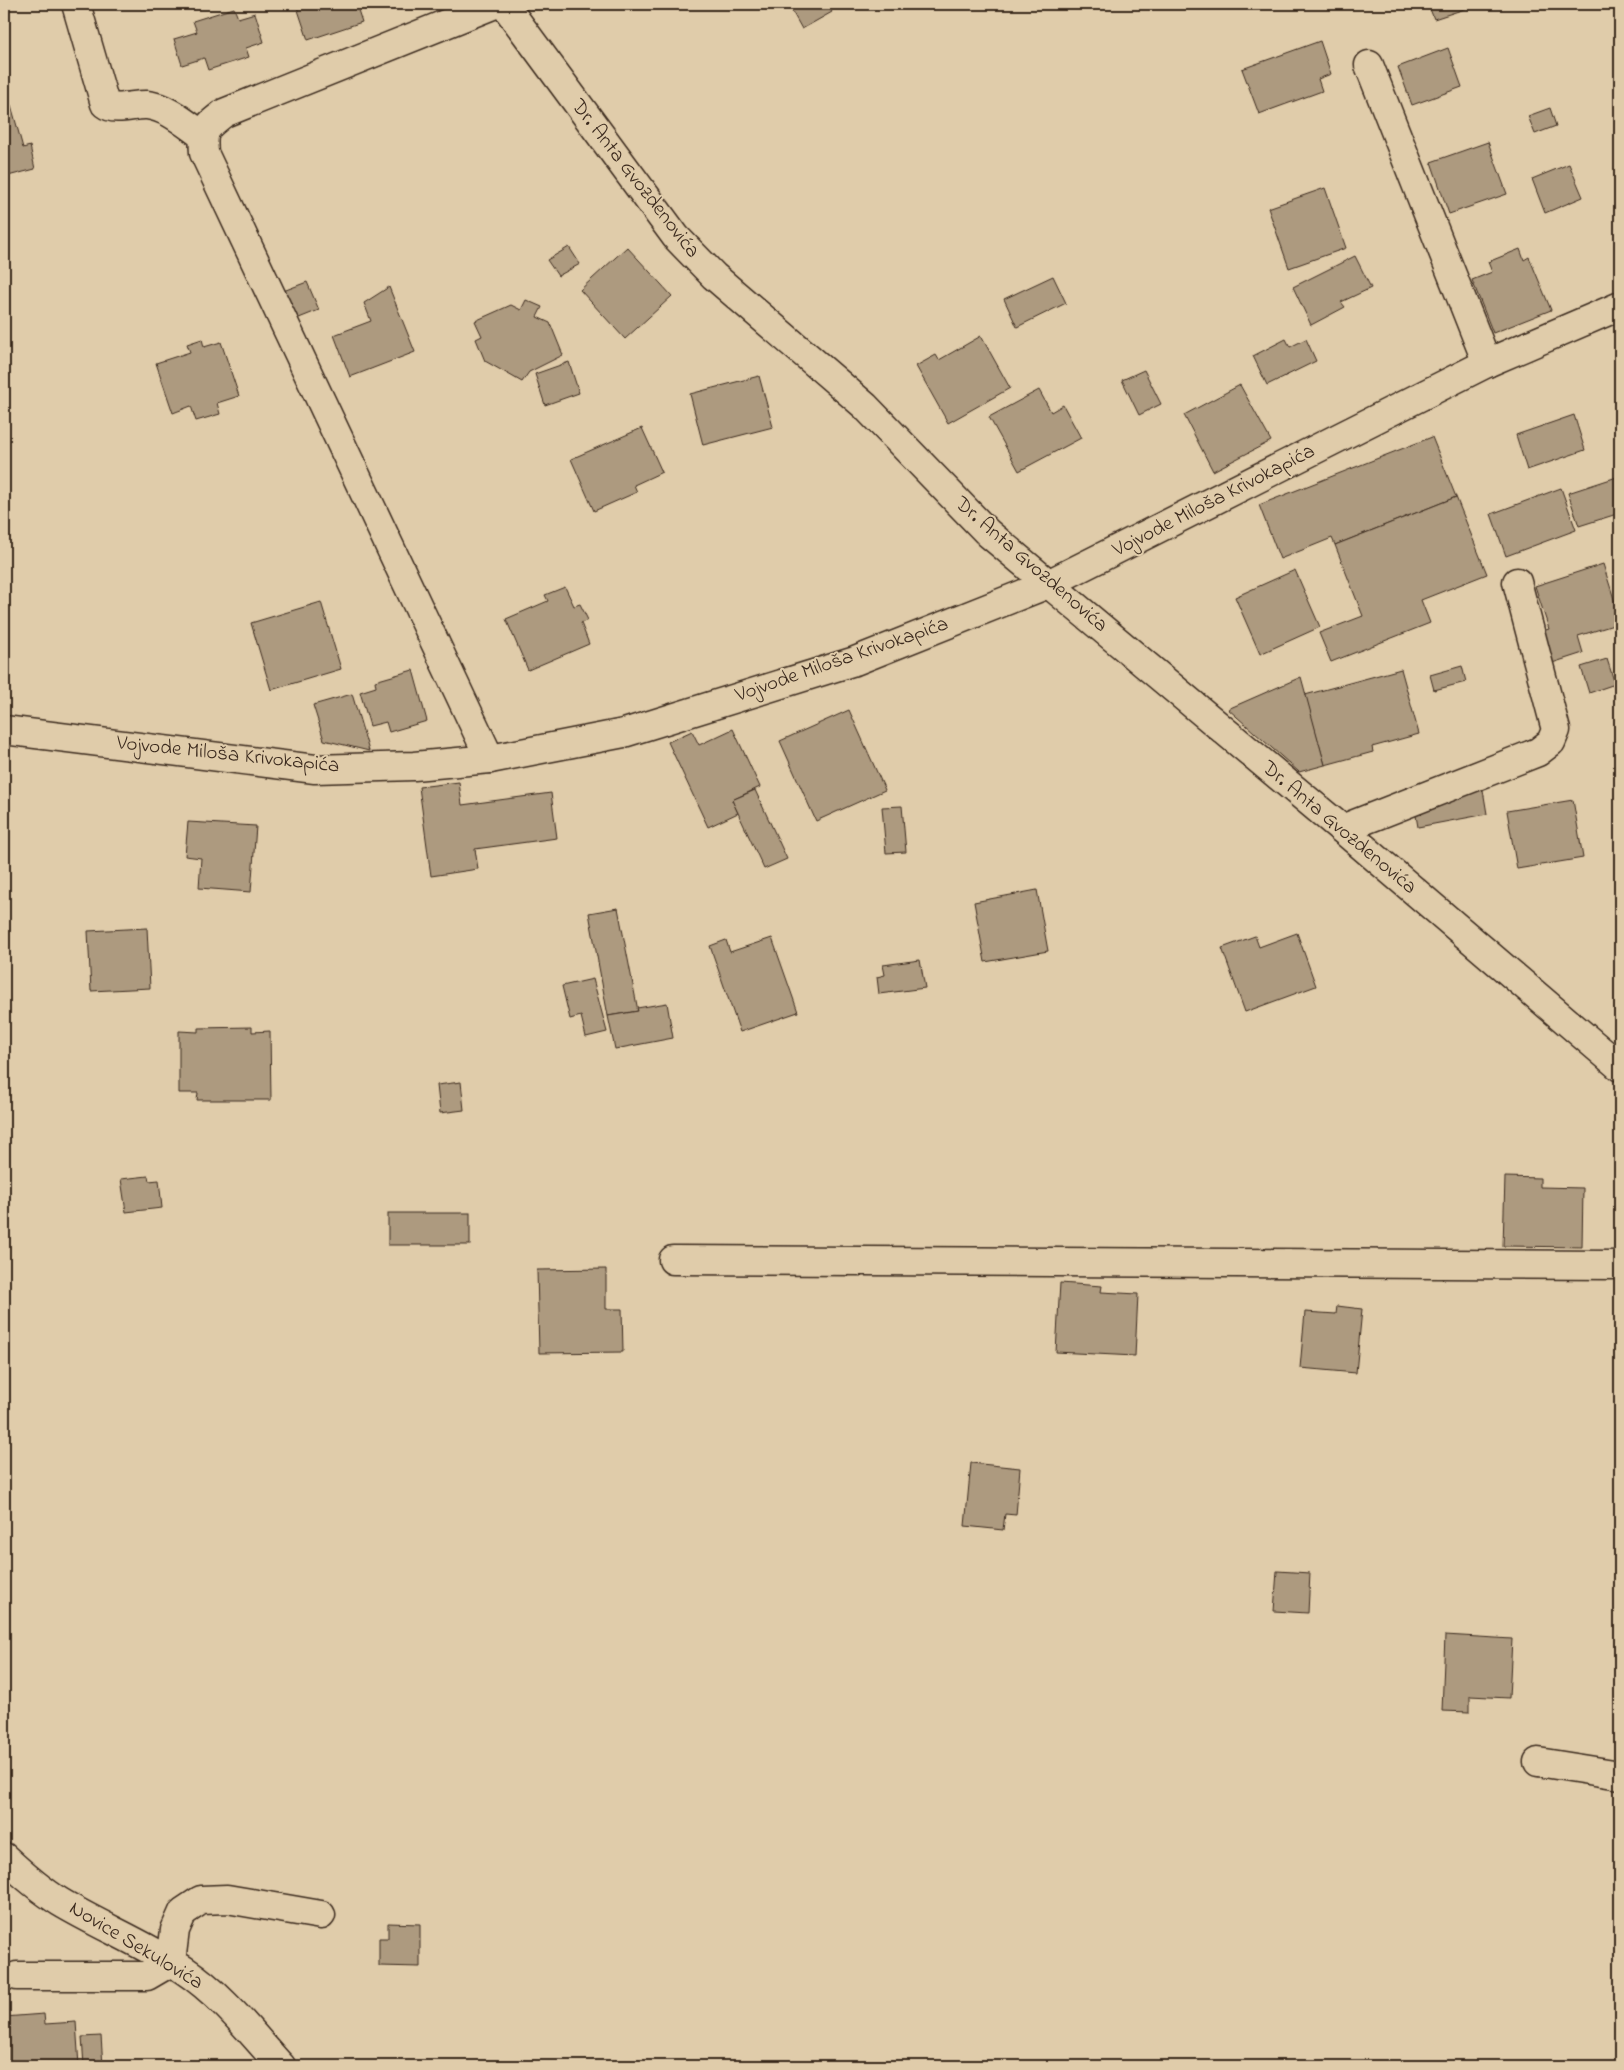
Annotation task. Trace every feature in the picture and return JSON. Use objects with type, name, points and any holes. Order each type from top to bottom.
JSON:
[{"type":"street","points":[[76,4],[105,104],[112,108],[146,105],[159,107],[202,135]]},
{"type":"street","points":[[490,759],[204,153],[202,135],[210,124],[224,113],[495,4]]},
{"type":"street","name":"Dr. Anta Gvozdenovića","points":[[504,4],[676,237],[692,255],[773,329],[865,406],[988,533],[1342,829],[1620,1067]]},
{"type":"street","points":[[1369,65],[1487,363]]},
{"type":"street","name":"Vojvode Miloša Krivokapića","points":[[4,730],[315,768],[414,766],[490,759],[624,733],[855,660],[1048,584],[1487,363],[1620,306]]},
{"type":"street","points":[[1342,829],[1538,752],[1551,742],[1556,730],[1517,582]]},
{"type":"street","points":[[673,1260],[1620,1265]]},
{"type":"street","points":[[1538,1762],[1620,1775]]},
{"type":"street","name":"Novice Sekulovića","points":[[5,1860],[35,1885],[60,1902],[171,1962],[196,1979],[218,1998],[281,2066]]},
{"type":"street","points":[[17,1976],[147,1976],[171,1962],[175,1930],[183,1912],[201,1900],[227,1899],[321,1915]]},
{"type":"building","points":[[296,4],[356,4],[362,22],[308,40]]},
{"type":"building","points":[[788,4],[827,4],[832,12],[802,29]]},
{"type":"building","points":[[1428,4],[1480,4],[1434,19]]},
{"type":"building","points":[[234,8],[238,18],[255,13],[264,42],[246,48],[249,57],[208,70],[204,58],[182,65],[174,39],[197,32],[193,21]]},
{"type":"building","points":[[1320,41],[1331,74],[1318,79],[1322,91],[1259,114],[1242,69]]},
{"type":"building","points":[[1448,48],[1462,87],[1412,105],[1398,67]]},
{"type":"building","points":[[11,105],[23,148],[30,146],[35,169],[4,177],[4,107]]},
{"type":"building","points":[[1550,108],[1556,126],[1535,134],[1528,116]]},
{"type":"building","points":[[1488,142],[1507,194],[1449,214],[1431,162]]},
{"type":"building","points":[[1569,164],[1583,197],[1545,213],[1532,179]]},
{"type":"building","points":[[1325,188],[1346,248],[1289,268],[1268,208]]},
{"type":"building","points":[[569,247],[580,264],[558,276],[547,260]]},
{"type":"building","points":[[627,247],[672,296],[625,339],[580,290]]},
{"type":"building","points":[[1520,249],[1524,260],[1529,257],[1551,310],[1493,333],[1472,280],[1492,272],[1488,262]]},
{"type":"building","points":[[1355,256],[1371,288],[1341,302],[1345,307],[1311,325],[1293,287]]},
{"type":"building","points":[[1053,276],[1066,303],[1017,327],[1004,299]]},
{"type":"building","points":[[307,282],[319,310],[289,322],[278,293]]},
{"type":"building","points":[[389,287],[415,352],[350,377],[334,335],[371,321],[364,303]]},
{"type":"building","points":[[526,300],[542,307],[537,317],[550,323],[563,355],[529,372],[522,382],[485,361],[476,339],[482,336],[475,321],[511,305],[521,310]]},
{"type":"building","points":[[981,336],[1010,388],[948,423],[916,366],[936,355],[939,360]]},
{"type":"building","points":[[202,339],[204,347],[221,342],[239,396],[217,403],[220,414],[196,421],[191,406],[173,413],[156,363],[190,352],[187,344]]},
{"type":"building","points":[[1286,339],[1290,347],[1306,339],[1316,361],[1267,385],[1253,356]]},
{"type":"building","points":[[569,362],[579,393],[545,405],[535,374]]},
{"type":"building","points":[[1144,370],[1161,404],[1139,415],[1122,380]]},
{"type":"building","points":[[759,376],[773,427],[703,445],[690,394]]},
{"type":"building","points":[[1240,385],[1271,441],[1213,471],[1184,415]]},
{"type":"building","points":[[1039,390],[1051,412],[1063,405],[1081,438],[1019,471],[989,417]]},
{"type":"building","points":[[1574,415],[1585,450],[1527,470],[1516,435]]},
{"type":"building","points":[[642,428],[662,472],[634,485],[637,492],[594,511],[571,459]]},
{"type":"building","points":[[1432,437],[1456,497],[1335,545],[1332,538],[1280,559],[1259,505]]},
{"type":"building","points":[[1620,476],[1620,513],[1579,526],[1568,493]]},
{"type":"building","points":[[1561,488],[1576,530],[1506,556],[1491,514]]},
{"type":"building","points":[[1456,497],[1487,574],[1421,600],[1430,623],[1331,662],[1319,633],[1363,616],[1335,545]]},
{"type":"building","points":[[1603,564],[1620,623],[1578,636],[1583,653],[1549,664],[1539,632],[1549,629],[1535,586]]},
{"type":"building","points":[[1295,570],[1320,627],[1260,654],[1235,597]]},
{"type":"building","points":[[565,587],[574,606],[580,604],[588,620],[581,623],[589,644],[528,670],[506,619],[548,601],[545,595]]},
{"type":"building","points":[[321,602],[341,669],[271,690],[251,623]]},
{"type":"building","points":[[1607,659],[1615,684],[1589,693],[1581,667]]},
{"type":"building","points":[[1462,666],[1466,682],[1434,690],[1430,675]]},
{"type":"building","points":[[1401,669],[1419,734],[1372,747],[1373,752],[1325,765],[1305,695]]},
{"type":"building","points":[[413,670],[427,721],[389,732],[386,722],[370,726],[360,692],[376,687],[375,681]]},
{"type":"building","points":[[1301,677],[1325,765],[1299,772],[1228,709]]},
{"type":"building","points":[[352,694],[369,751],[324,740],[313,705]]},
{"type":"building","points":[[849,710],[885,790],[816,821],[780,741]]},
{"type":"building","points":[[733,729],[760,787],[732,800],[738,813],[708,827],[668,742],[692,731],[699,745]]},
{"type":"building","points":[[459,782],[462,805],[551,793],[557,838],[475,849],[478,869],[431,876],[419,787]]},
{"type":"building","points":[[755,790],[787,859],[764,869],[732,800]]},
{"type":"building","points":[[1483,790],[1487,814],[1418,827],[1414,804]]},
{"type":"building","points":[[1573,800],[1583,858],[1517,869],[1507,811]]},
{"type":"building","points":[[902,806],[906,852],[886,853],[882,807]]},
{"type":"building","points":[[188,822],[256,826],[251,892],[199,888],[201,858],[185,856]]},
{"type":"building","points":[[1037,890],[1048,951],[985,962],[974,902]]},
{"type":"building","points":[[618,908],[638,1011],[608,1016],[589,913]]},
{"type":"building","points":[[147,928],[150,988],[91,991],[88,931]]},
{"type":"building","points":[[1297,933],[1316,986],[1245,1012],[1222,948],[1255,936],[1259,947]]},
{"type":"building","points":[[772,938],[798,1012],[740,1032],[710,946],[726,940],[730,952]]},
{"type":"building","points":[[920,960],[925,988],[879,994],[877,977],[885,975],[883,965]]},
{"type":"building","points":[[593,979],[607,1032],[586,1037],[581,1016],[570,1019],[562,986]]},
{"type":"building","points":[[667,1003],[673,1038],[615,1049],[608,1016],[638,1011],[637,1008]]},
{"type":"building","points":[[252,1027],[252,1032],[270,1031],[271,1100],[197,1100],[198,1093],[179,1093],[179,1031],[198,1032],[198,1028]]},
{"type":"building","points":[[461,1082],[464,1110],[440,1113],[437,1085]]},
{"type":"building","points":[[148,1176],[149,1181],[159,1180],[162,1208],[126,1212],[121,1179]]},
{"type":"building","points":[[1505,1177],[1540,1178],[1540,1187],[1583,1188],[1582,1247],[1503,1246]]},
{"type":"building","points":[[388,1213],[470,1213],[470,1245],[388,1245]]},
{"type":"building","points":[[606,1269],[606,1309],[622,1309],[623,1352],[539,1353],[537,1270]]},
{"type":"building","points":[[1060,1283],[1102,1286],[1101,1292],[1138,1294],[1135,1356],[1056,1352]]},
{"type":"building","points":[[1337,1306],[1362,1309],[1356,1373],[1300,1368],[1305,1312],[1336,1314]]},
{"type":"building","points":[[971,1463],[1020,1468],[1016,1515],[1005,1514],[1003,1530],[965,1526]]},
{"type":"building","points":[[1277,1571],[1310,1573],[1308,1613],[1274,1611]]},
{"type":"building","points":[[1445,1635],[1512,1639],[1509,1698],[1470,1696],[1470,1712],[1442,1711]]},
{"type":"building","points":[[388,1923],[420,1924],[420,1967],[379,1966],[379,1938],[388,1938]]},
{"type":"building","points":[[44,2014],[45,2024],[76,2022],[79,2066],[4,2066],[4,2017]]},
{"type":"building","points":[[101,2036],[103,2066],[84,2066],[82,2037]]}]
